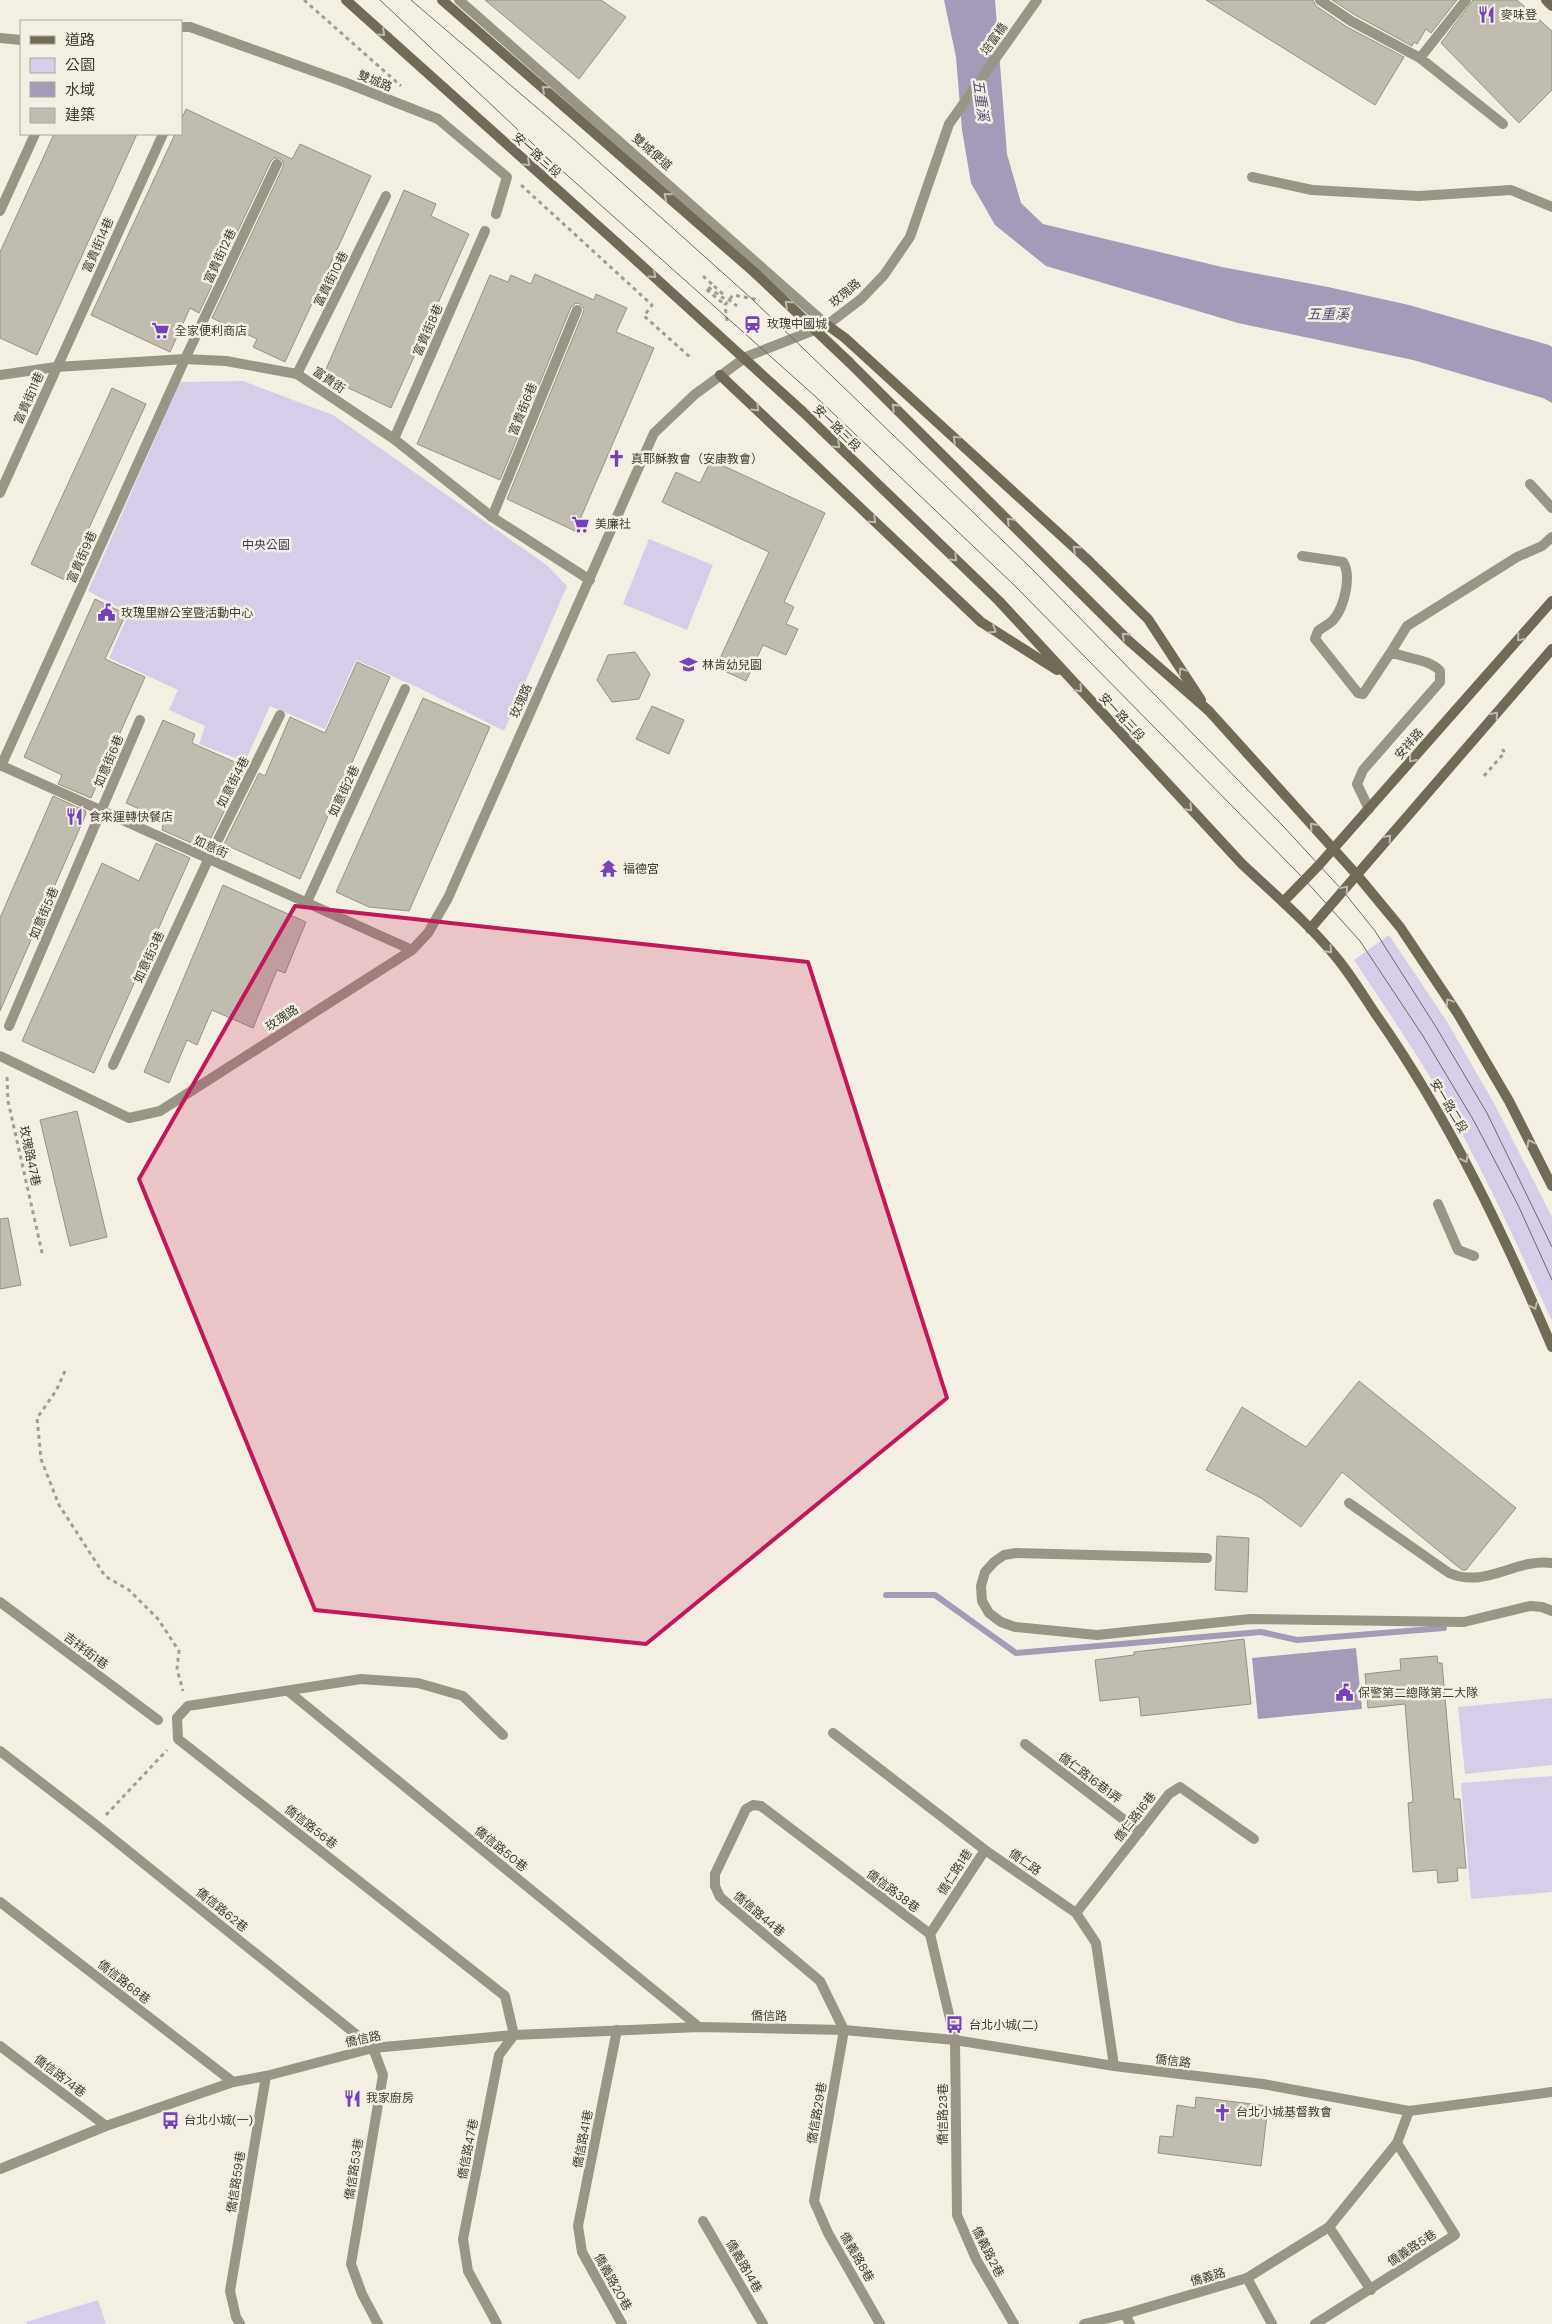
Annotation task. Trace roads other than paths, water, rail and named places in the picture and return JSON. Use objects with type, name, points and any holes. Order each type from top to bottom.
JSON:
[{"type":"street","name":"安一路三段","points":[[346,0],[617,242],[802,411],[999,601],[1066,676],[1242,864],[1283,902]]},
{"type":"street","points":[[442,0],[754,272],[849,362],[1128,640],[1209,711],[1334,848],[1397,923],[1458,1014],[1509,1101],[1552,1186]]},
{"type":"street","name":"雙城便道","points":[[459,0],[827,325]]},
{"type":"street","name":"培富橋","points":[[948,124],[1037,0]]},
{"type":"street","points":[[1320,0],[1350,21],[1420,58],[1503,124]]},
{"type":"street","points":[[1420,58],[1466,0]]},
{"type":"street","points":[[1546,0],[1552,6]]},
{"type":"street","name":"雙城路","points":[[182,27],[190,27],[335,79],[438,120],[507,177],[496,214]]},
{"type":"street","points":[[0,38],[20,40]]},
{"type":"street","name":"玫瑰路","points":[[3,1057],[129,1118],[160,1111],[412,950],[428,934],[448,898],[654,433],[694,395],[746,357],[827,325],[861,299],[884,274],[910,238],[948,124]]},
{"type":"street","points":[[0,211],[35,135]]},
{"type":"street","name":"富貴街14巷","points":[[56,367],[163,135]]},
{"type":"street","name":"富貴街12巷","points":[[186,359],[277,164]]},
{"type":"street","points":[[1252,178],[1312,190],[1419,196],[1511,190],[1552,207]]},
{"type":"street","name":"富貴街10巷","points":[[297,374],[386,196]]},
{"type":"street","name":"富貴街8巷","points":[[394,439],[484,232]]},
{"type":"street","name":"富貴街6巷","points":[[492,517],[577,310]]},
{"type":"street","points":[[827,325],[845,338],[1148,619],[1209,711]]},
{"type":"street","name":"富貴街","points":[[0,375],[56,367],[186,359],[226,362],[297,374],[394,439],[492,517],[590,580]]},
{"type":"street","name":"富貴街9巷","points":[[1,765],[186,359]]},
{"type":"street","name":"富貴街11巷","points":[[0,493],[56,367]]},
{"type":"street","points":[[720,375],[981,622],[1066,676]]},
{"type":"street","points":[[1530,484],[1552,508]]},
{"type":"street","points":[[1302,556],[1343,562],[1347,568],[1347,582],[1340,611],[1333,621],[1318,631],[1315,639],[1358,693],[1363,694],[1407,626],[1517,557],[1542,546],[1552,537]]},
{"type":"street","name":"安祥路","points":[[1283,902],[1369,809],[1552,601]]},
{"type":"street","points":[[1310,929],[1552,649]]},
{"type":"street","points":[[1369,809],[1357,784],[1363,770],[1440,682],[1440,671],[1433,663],[1407,658],[1391,652]]},
{"type":"street","name":"如意街2巷","points":[[306,904],[405,689]]},
{"type":"street","name":"如意街4巷","points":[[208,860],[280,715]]},
{"type":"street","name":"如意街6巷","points":[[101,811],[140,720]]},
{"type":"street","name":"如意街","points":[[1,765],[208,860],[412,950]]},
{"type":"street","name":"如意街5巷","points":[[10,1026],[101,811]]},
{"type":"street","name":"如意街3巷","points":[[113,1065],[208,860]]},
{"type":"street","name":"安一路二段","points":[[1283,902],[1337,958],[1384,1026],[1452,1135],[1494,1218],[1552,1347]]},
{"type":"street","points":[[1438,1204],[1458,1250],[1474,1256]]},
{"type":"street","points":[[1349,1503],[1449,1573],[1462,1578],[1485,1577],[1534,1563],[1552,1563]]},
{"type":"street","points":[[1207,1558],[1016,1553],[1004,1555],[985,1572],[981,1586],[982,1600],[989,1613],[1001,1622],[1015,1627],[1097,1635],[1250,1619],[1464,1622],[1530,1606],[1542,1607],[1552,1611]]},
{"type":"street","name":"吉祥街1巷","points":[[0,1602],[158,1720]]},
{"type":"street","points":[[288,1691],[361,1679],[418,1683],[463,1696],[503,1735]]},
{"type":"street","name":"僑信路56巷","points":[[288,1691],[188,1706],[178,1718],[178,1739],[504,1996],[514,2035]]},
{"type":"street","name":"僑信路50巷","points":[[288,1691],[699,2027]]},
{"type":"street","name":"僑仁路","points":[[833,1733],[985,1850],[1076,1913],[1096,1943],[1114,2066]]},
{"type":"street","name":"僑仁路16巷1弄","points":[[1025,1744],[1140,1832]]},
{"type":"street","name":"僑信路62巷","points":[[0,1751],[96,1825],[373,2048]]},
{"type":"street","name":"僑仁路16巷","points":[[1076,1913],[1169,1794],[1180,1786],[1254,1839]]},
{"type":"street","name":"僑信路38巷","points":[[753,1805],[761,1806],[930,1934]]},
{"type":"street","name":"僑信路44巷","points":[[753,1805],[746,1809],[715,1874],[717,1892],[720,1898],[820,1981],[844,2030]]},
{"type":"street","name":"僑仁路1巷","points":[[930,1934],[985,1850]]},
{"type":"street","name":"僑信路68巷","points":[[0,1902],[233,2082]]},
{"type":"street","points":[[930,1934],[955,2040]]},
{"type":"street","name":"僑信路","points":[[0,2169],[106,2126],[233,2082],[266,2076],[373,2048],[514,2035],[699,2027],[844,2030],[955,2040],[1114,2066],[1263,2084],[1409,2111],[1552,2092]]},
{"type":"street","name":"僑信路41巷","points":[[582,2252],[578,2226],[617,2030]]},
{"type":"street","name":"僑信路29巷","points":[[814,2201],[844,2030]]},
{"type":"street","name":"僑信路47巷","points":[[497,2324],[468,2271],[463,2239],[500,2055],[514,2035]]},
{"type":"street","name":"僑信路23巷","points":[[955,2040],[955,2187]]},
{"type":"street","name":"僑信路74巷","points":[[0,2046],[106,2126]]},
{"type":"street","name":"僑信路53巷","points":[[373,2048],[383,2075],[351,2264],[362,2294],[378,2324]]},
{"type":"street","name":"僑信路59巷","points":[[240,2324],[236,2317],[230,2291],[266,2076]]},
{"type":"street","name":"僑義路","points":[[1084,2324],[1125,2314],[1247,2278],[1328,2227],[1397,2142],[1409,2111]]},
{"type":"street","name":"僑義路5巷","points":[[1315,2324],[1455,2235],[1397,2142]]},
{"type":"street","name":"僑義路2巷","points":[[955,2187],[957,2215],[960,2224],[976,2259],[1014,2324]]},
{"type":"street","name":"僑義路8巷","points":[[814,2201],[828,2233],[880,2324]]},
{"type":"street","name":"僑義路14巷","points":[[703,2221],[762,2324]]},
{"type":"street","points":[[1328,2227],[1371,2290]]},
{"type":"street","name":"僑義路20巷","points":[[582,2252],[622,2324]]},
{"type":"street","points":[[1247,2278],[1272,2324]]},
{"type":"street","points":[[1125,2314],[1130,2324]]},
{"type":"water","name":"五重溪","points":[[944,0],[995,0],[1007,154],[1021,203],[1043,224],[1222,267],[1328,287],[1409,305],[1549,345],[1552,347],[1552,403],[1543,398],[1413,360],[1238,323],[1046,266],[995,225],[971,183],[962,130],[956,57]]},
{"type":"water","points":[[1356,1648],[1362,1709],[1258,1719],[1252,1658]]},
{"type":"waterway","points":[[886,1595],[935,1595],[1016,1653],[1261,1632],[1297,1640],[1444,1628]]},
{"type":"tram line","points":[[380,0],[549,159],[816,397],[1014,585],[1305,880],[1360,941],[1423,1036],[1474,1121],[1518,1205],[1552,1280]]},
{"type":"tram line","points":[[411,0],[570,136],[752,299],[1031,568],[1283,826],[1343,891],[1375,931],[1436,1027],[1487,1113],[1552,1247]]},
{"type":"place","name":"麥味登","points":[[1487,15]]},
{"type":"place","name":"玫瑰中國城","points":[[753,324]]},
{"type":"place","name":"全家便利商店","points":[[161,331]]},
{"type":"place","name":"真耶穌教會（安康教會）","points":[[617,459]]},
{"type":"place","name":"美廉社","points":[[581,524]]},
{"type":"place","name":"玫瑰里辦公室暨活動中心","points":[[107,613]]},
{"type":"place","name":"林肯幼兒園","points":[[688,665]]},
{"type":"place","name":"食來運轉快餐店","points":[[75,817]]},
{"type":"place","name":"福德宮","points":[[609,869]]},
{"type":"place","name":"保警第二總隊第二大隊","points":[[1344,1693]]},
{"type":"place","name":"台北小城(二)","points":[[955,2025]]},
{"type":"place","name":"我家廚房","points":[[352,2098]]},
{"type":"place","name":"台北小城基督教會","points":[[1222,2112]]},
{"type":"place","name":"台北小城(一)","points":[[170,2120]]},
{"type":"park label","name":"中央公園","points":[[266,545]]}]
